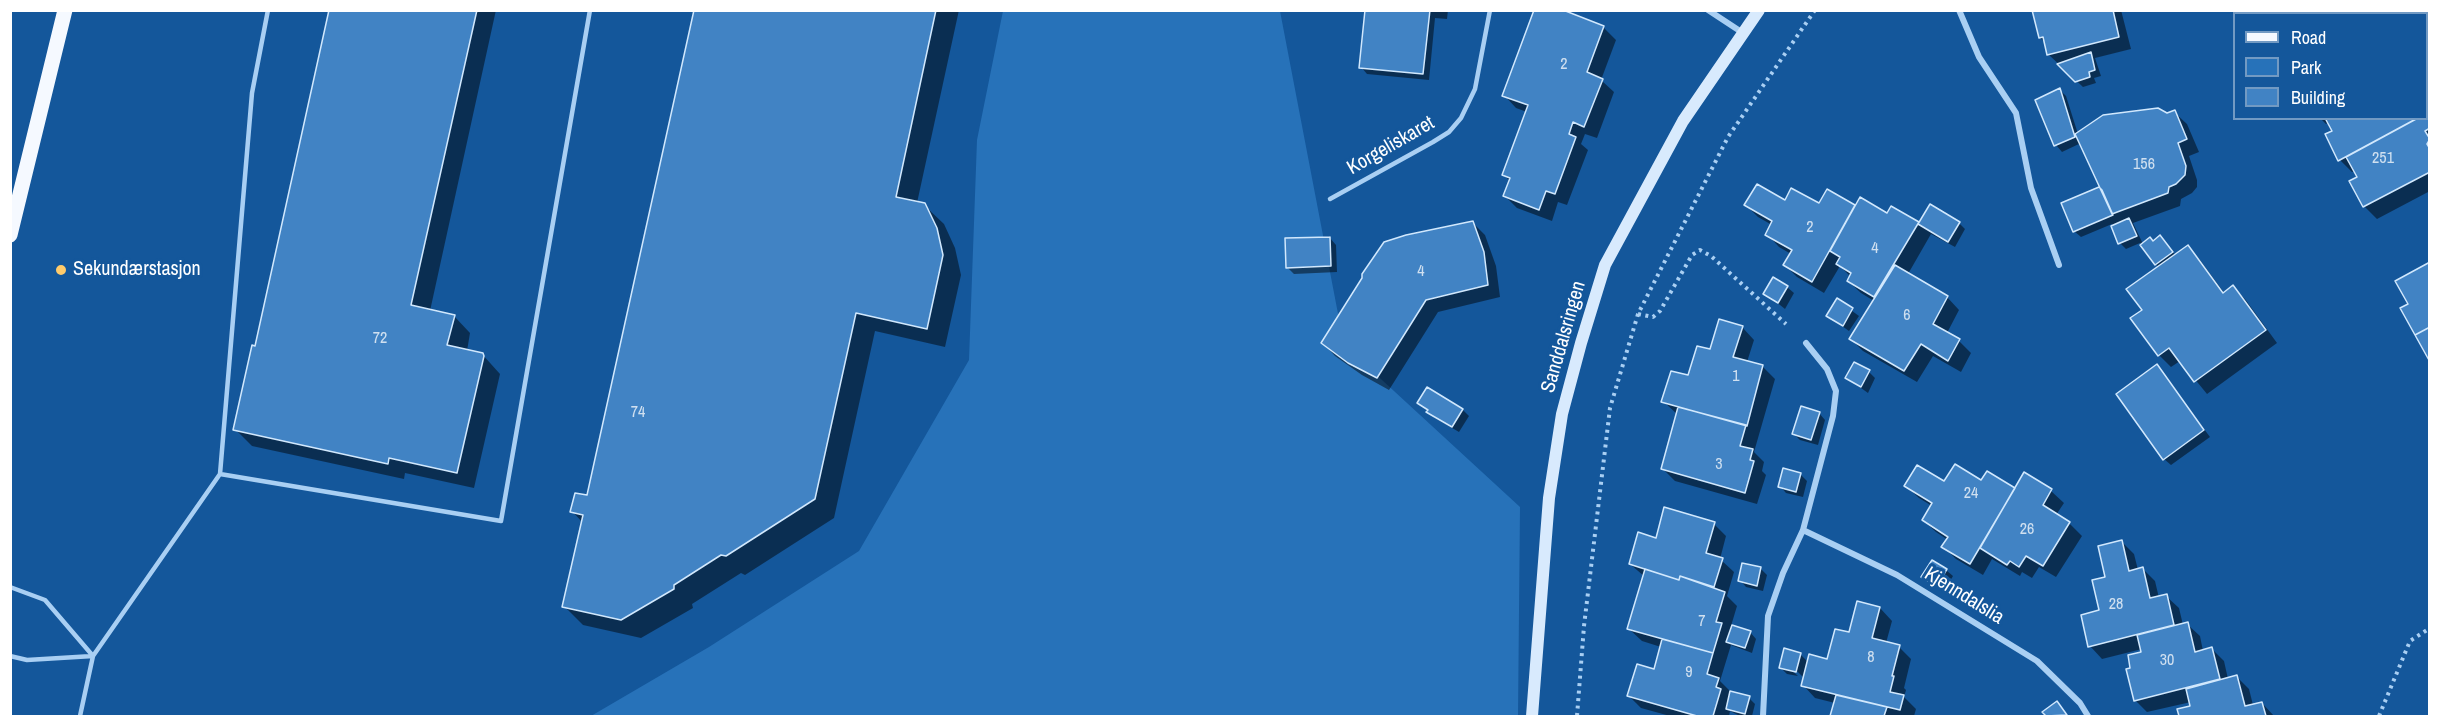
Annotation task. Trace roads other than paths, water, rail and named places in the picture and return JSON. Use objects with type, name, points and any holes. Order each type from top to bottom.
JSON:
[{"type":"main road","points":[[10,235],[64,10]]},
{"type":"main road","name":"Sanddalsringen","points":[[1532,717],[1549,498],[1562,414],[1605,265],[1683,121],[1759,10]]},
{"type":"street","points":[[1708,10],[1743,33]]},
{"type":"street","points":[[1959,10],[1979,57],[2016,113],[2031,188],[2058,265]]},
{"type":"street","points":[[1763,717],[1768,616],[1783,573],[1803,530],[1833,416],[1836,392],[1827,369],[1806,343]]},
{"type":"street","name":"Kjenndalslia","points":[[1803,530],[1898,575],[2037,661],[2080,703],[2088,717]]},
{"type":"lane","points":[[80,717],[93,656],[220,474],[252,93],[268,10]]},
{"type":"lane","points":[[220,474],[501,520],[590,10]]},
{"type":"lane","name":"Korgeliskaret","points":[[1330,200],[1434,142],[1449,132],[1461,118],[1474,89],[1490,10]]},
{"type":"lane","points":[[10,587],[45,600],[93,656]]},
{"type":"lane","points":[[10,656],[27,660],[93,656]]},
{"type":"place","name":"Sekundærstasjon","points":[[61,270]]}]
